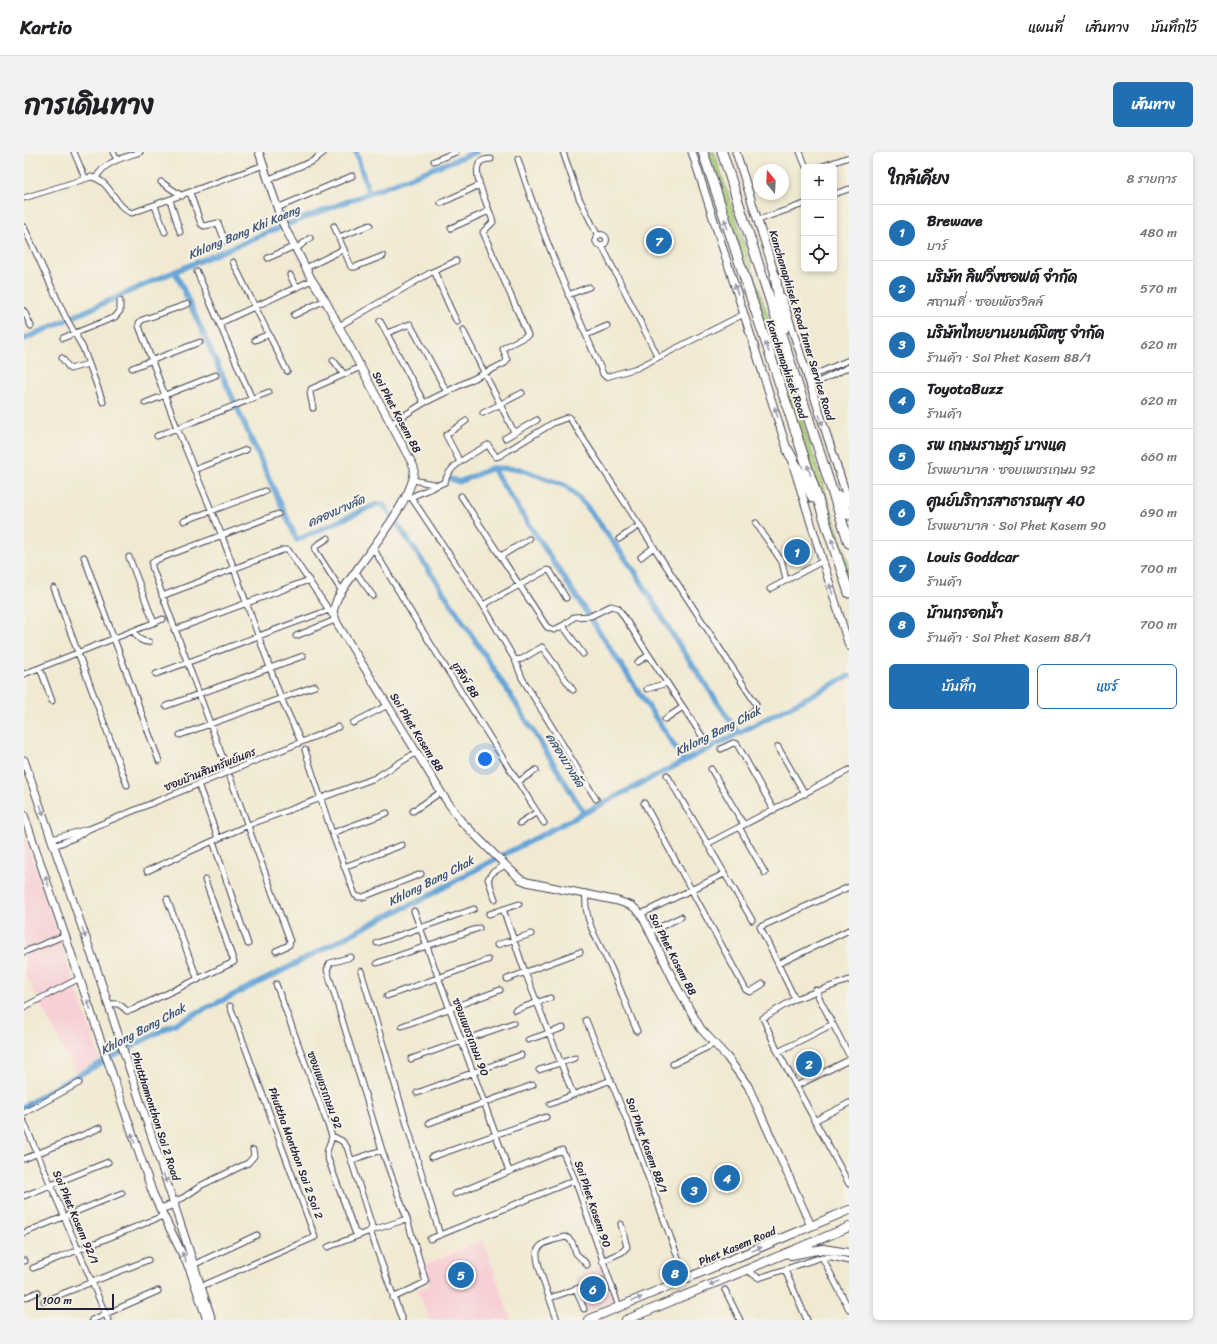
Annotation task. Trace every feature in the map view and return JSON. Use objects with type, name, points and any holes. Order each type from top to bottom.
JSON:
[{"type":"highway","name":"Kanchanaphisek Road","points":[[703,152],[849,593]]},
{"type":"highway","name":"Kanchanaphisek Road","points":[[722,152],[772,309],[788,352],[830,479],[849,543]]},
{"type":"highway","points":[[775,276],[788,352]]},
{"type":"highway","points":[[788,450],[825,521]]},
{"type":"highway","points":[[830,479],[849,515]]},
{"type":"main road","name":"Soi Phet Kasem 88","points":[[259,152],[282,222],[312,280],[325,300],[392,423],[414,467],[413,480]]},
{"type":"main road","points":[[692,152],[788,450],[848,643]]},
{"type":"main road","name":"Kanchanaphisek Road Inner Service Road","points":[[736,152],[807,378],[849,503]]},
{"type":"main road","points":[[335,619],[334,605],[341,590],[390,524],[395,514],[407,498],[413,480]]},
{"type":"main road","name":"Soi Phet Kasem 88","points":[[335,619],[441,792],[461,821],[493,853],[520,879],[527,882],[586,893],[632,906],[640,914],[693,1015],[748,1086],[811,1226]]},
{"type":"main road","name":"Phutthamonthon Sai 2 Road","points":[[24,760],[108,1004],[195,1264],[212,1320]]},
{"type":"main road","points":[[24,815],[153,1194],[190,1270],[207,1320]]},
{"type":"main road","points":[[162,1212],[174,1203]]},
{"type":"main road","name":"Phet Kasem Road","points":[[588,1320],[849,1210]]},
{"type":"main road","points":[[828,1219],[836,1221],[841,1230]]},
{"type":"main road","points":[[626,1320],[849,1227]]},
{"type":"main road","points":[[765,1262],[823,1249],[849,1253]]},
{"type":"street","points":[[74,152],[85,178]]},
{"type":"street","points":[[113,152],[117,160]]},
{"type":"street","points":[[96,178],[100,170],[106,165],[140,152]]},
{"type":"street","points":[[269,179],[313,161],[324,152]]},
{"type":"street","points":[[434,161],[456,152]]},
{"type":"street","points":[[563,152],[579,198],[598,236]]},
{"type":"street","points":[[800,152],[805,164]]},
{"type":"street","points":[[829,164],[849,157]]},
{"type":"street","points":[[392,423],[424,403],[505,363],[506,360],[503,349],[505,346],[528,335],[483,232],[493,222],[480,185],[480,163],[491,159]]},
{"type":"street","points":[[518,159],[534,210],[568,296],[603,374],[606,377],[633,370],[744,314]]},
{"type":"street","points":[[24,198],[85,178],[96,178],[110,190],[122,206],[130,212],[137,212],[264,165]]},
{"type":"street","points":[[277,208],[352,176]]},
{"type":"street","points":[[161,182],[182,196]]},
{"type":"street","points":[[441,203],[480,185]]},
{"type":"street","points":[[837,193],[849,189]]},
{"type":"street","points":[[190,193],[201,224],[204,226],[216,223],[219,224],[225,241]]},
{"type":"street","points":[[170,200],[180,232]]},
{"type":"street","points":[[758,220],[801,205]]},
{"type":"street","points":[[155,206],[165,232]]},
{"type":"street","points":[[451,228],[489,210]]},
{"type":"street","points":[[339,238],[370,225]]},
{"type":"street","points":[[334,226],[349,264],[353,267],[384,256]]},
{"type":"street","points":[[24,227],[68,323],[83,348],[103,402]]},
{"type":"street","points":[[598,236],[603,235],[606,239],[605,244],[602,246]]},
{"type":"street","points":[[598,236],[595,239],[596,243],[602,246],[658,357]]},
{"type":"street","points":[[268,258],[295,248],[310,238]]},
{"type":"street","points":[[306,268],[344,249]]},
{"type":"street","points":[[339,326],[434,271],[456,261]]},
{"type":"street","points":[[232,262],[287,371]]},
{"type":"street","points":[[434,271],[445,295],[446,303],[457,322]]},
{"type":"street","points":[[197,272],[252,399]]},
{"type":"street","points":[[290,275],[296,288]]},
{"type":"street","points":[[220,324],[312,280]]},
{"type":"street","points":[[568,296],[589,287]]},
{"type":"street","points":[[294,315],[325,300]]},
{"type":"street","points":[[63,338],[115,317],[120,312],[120,301]]},
{"type":"street","points":[[188,304],[142,320],[139,323],[177,428],[222,536],[233,570],[281,698],[301,742]]},
{"type":"street","points":[[24,311],[31,326]]},
{"type":"street","points":[[380,321],[424,403]]},
{"type":"street","points":[[387,333],[410,324],[447,392]]},
{"type":"street","points":[[586,334],[607,326]]},
{"type":"street","points":[[463,330],[514,432]]},
{"type":"street","points":[[255,340],[269,334]]},
{"type":"street","points":[[132,368],[200,342]]},
{"type":"street","points":[[62,358],[70,369],[88,364]]},
{"type":"street","points":[[333,360],[344,374]]},
{"type":"street","points":[[807,378],[849,360]]},
{"type":"street","points":[[312,408],[310,393],[311,389],[361,367]]},
{"type":"street","points":[[810,386],[849,367]]},
{"type":"street","points":[[145,403],[216,375]]},
{"type":"street","points":[[157,436],[269,392]]},
{"type":"street","points":[[483,413],[522,393]]},
{"type":"street","points":[[596,799],[520,674],[515,660],[483,605],[407,498],[445,482],[449,473],[460,462],[488,445],[496,456],[499,456],[553,423],[569,417],[756,704],[755,709],[742,720]]},
{"type":"street","points":[[505,438],[537,420]]},
{"type":"street","points":[[460,462],[446,435],[466,421]]},
{"type":"street","points":[[194,470],[246,450]]},
{"type":"street","points":[[413,480],[438,485]]},
{"type":"street","points":[[184,521],[265,491]]},
{"type":"street","points":[[461,496],[547,627],[554,630],[574,617],[589,616],[611,606],[618,608],[702,736]]},
{"type":"street","points":[[276,951],[289,945],[290,941],[249,825],[186,663],[152,567],[152,563],[278,514]]},
{"type":"street","points":[[756,523],[782,562],[786,580]]},
{"type":"street","points":[[618,539],[640,525]]},
{"type":"street","points":[[328,538],[316,546],[316,550],[341,590]]},
{"type":"street","points":[[501,556],[529,539]]},
{"type":"street","points":[[641,556],[654,547]]},
{"type":"street","name":"ชูสังข์ 88","points":[[373,548],[415,618],[544,823]]},
{"type":"street","points":[[162,596],[283,550],[288,550],[335,619],[296,636]]},
{"type":"street","points":[[84,556],[159,761]]},
{"type":"street","points":[[129,557],[154,623]]},
{"type":"street","points":[[770,589],[823,561]]},
{"type":"street","points":[[483,605],[519,584],[548,570],[566,598]]},
{"type":"street","points":[[355,571],[373,596]]},
{"type":"street","points":[[174,630],[246,602],[309,580]]},
{"type":"street","points":[[54,588],[127,785]]},
{"type":"street","points":[[156,674],[329,610]]},
{"type":"street","points":[[24,674],[163,619]]},
{"type":"street","points":[[562,626],[583,654]]},
{"type":"street","points":[[134,631],[139,638],[145,642],[149,642]]},
{"type":"street","points":[[515,660],[522,659],[542,647],[573,690]]},
{"type":"street","points":[[638,662],[649,655]]},
{"type":"street","points":[[166,706],[303,656]]},
{"type":"street","points":[[40,668],[52,701]]},
{"type":"street","points":[[647,689],[667,683]]},
{"type":"street","points":[[180,736],[315,686]]},
{"type":"street","points":[[354,723],[388,705]]},
{"type":"street","points":[[665,719],[683,707]]},
{"type":"street","name":"ซอยบ้านสินทรัพย์นคร","points":[[89,828],[198,784],[229,774],[338,727]]},
{"type":"street","points":[[721,749],[733,743],[737,744],[774,810]]},
{"type":"street","points":[[778,747],[805,794]]},
{"type":"street","points":[[305,750],[332,833],[355,895],[358,897],[421,874]]},
{"type":"street","points":[[147,871],[249,825],[375,778],[417,752]]},
{"type":"street","points":[[711,769],[765,873]]},
{"type":"street","points":[[518,782],[536,770]]},
{"type":"street","points":[[707,844],[849,770]]},
{"type":"street","points":[[667,775],[752,920]]},
{"type":"street","points":[[198,784],[218,838]]},
{"type":"street","points":[[413,811],[441,792]]},
{"type":"street","points":[[644,804],[746,990],[750,992],[763,984]]},
{"type":"street","points":[[520,824],[537,812]]},
{"type":"street","points":[[332,833],[387,813]]},
{"type":"street","points":[[53,842],[74,831],[89,828]]},
{"type":"street","points":[[53,842],[76,837],[89,828]]},
{"type":"street","points":[[213,840],[248,944]]},
{"type":"street","points":[[344,867],[402,844]]},
{"type":"street","points":[[495,900],[488,879],[492,873],[504,863]]},
{"type":"street","points":[[640,914],[724,874]]},
{"type":"street","points":[[108,1004],[115,1002],[122,1005],[127,1011],[132,1010],[234,962],[205,880]]},
{"type":"street","points":[[795,998],[760,929],[761,925],[849,886]]},
{"type":"street","points":[[586,893],[585,905],[591,929],[612,969],[636,1030]]},
{"type":"street","points":[[167,899],[198,980]]},
{"type":"street","points":[[489,914],[519,904]]},
{"type":"street","points":[[376,943],[474,909]]},
{"type":"street","points":[[503,909],[525,972],[560,1063],[574,1094]]},
{"type":"street","name":"ซอยเพชรเกษม 90","points":[[414,911],[509,1171]]},
{"type":"street","points":[[650,932],[681,916]]},
{"type":"street","points":[[378,963],[479,928]]},
{"type":"street","points":[[778,964],[849,930]]},
{"type":"street","points":[[497,945],[531,934]]},
{"type":"street","points":[[24,952],[66,935]]},
{"type":"street","points":[[507,978],[580,952]]},
{"type":"street","points":[[351,957],[330,963],[327,970],[382,1150],[407,1219],[426,1282],[393,1298]]},
{"type":"street","points":[[387,996],[488,960]]},
{"type":"street","points":[[361,971],[440,1235]]},
{"type":"street","points":[[24,1007],[80,978]]},
{"type":"street","points":[[849,980],[815,990],[795,998],[765,1015],[763,1018],[763,1022],[778,1052],[849,1184]]},
{"type":"street","name":"ซอยเพชรเกษม 92","points":[[276,984],[332,1136],[327,1148],[327,1156],[353,1228],[355,1232],[360,1235]]},
{"type":"street","points":[[402,1026],[500,990]]},
{"type":"street","points":[[815,990],[849,1055]]},
{"type":"street","points":[[516,1010],[550,998]]},
{"type":"street","name":"Phuttha Monthon Sai 2 Soi 2","points":[[202,1286],[315,1237],[230,1006]]},
{"type":"street","name":"Soi Phet Kasem 88/1","points":[[586,1020],[611,1080],[686,1279]]},
{"type":"street","points":[[411,1059],[513,1022]]},
{"type":"street","points":[[778,1052],[833,1024]]},
{"type":"street","points":[[528,1040],[563,1028]]},
{"type":"street","points":[[673,1064],[714,1044]]},
{"type":"street","points":[[417,1093],[521,1055]]},
{"type":"street","points":[[539,1070],[574,1058]]},
{"type":"street","points":[[796,1086],[849,1060]]},
{"type":"street","points":[[550,1104],[611,1080]]},
{"type":"street","points":[[24,1113],[79,1083]]},
{"type":"street","points":[[429,1123],[533,1086]]},
{"type":"street","points":[[814,1120],[849,1103]]},
{"type":"street","points":[[432,1157],[546,1117]]},
{"type":"street","name":"Soi Phet Kasem 92/1","points":[[24,1122],[107,1317]]},
{"type":"street","points":[[24,1160],[100,1128]]},
{"type":"street","points":[[332,1136],[342,1141],[352,1160],[372,1226],[370,1231],[402,1320]]},
{"type":"street","points":[[174,1203],[202,1185],[248,1163],[254,1156],[253,1150]]},
{"type":"street","points":[[352,1160],[382,1150]]},
{"type":"street","name":"Soi Phet Kasem 90","points":[[455,1194],[562,1150],[575,1180],[619,1307]]},
{"type":"street","points":[[24,1196],[108,1162]]},
{"type":"street","points":[[430,1239],[575,1180]]},
{"type":"street","points":[[24,1234],[122,1193]]},
{"type":"street","points":[[33,1268],[79,1250],[162,1212]]},
{"type":"street","points":[[328,1248],[370,1231],[407,1219]]},
{"type":"street","points":[[602,1260],[622,1252],[627,1247],[621,1224]]},
{"type":"street","points":[[195,1264],[257,1235]]},
{"type":"street","points":[[557,1320],[538,1265],[537,1252],[540,1247],[547,1242],[566,1237],[572,1241],[576,1253],[587,1265]]},
{"type":"street","points":[[822,1257],[849,1309]]},
{"type":"street","points":[[746,1270],[759,1278],[822,1257],[832,1257],[849,1261]]},
{"type":"street","points":[[44,1302],[148,1260]]},
{"type":"street","points":[[786,1270],[807,1320]]},
{"type":"street","points":[[550,1298],[601,1280]]},
{"type":"street","points":[[576,1289],[584,1309]]},
{"type":"street","points":[[725,1290],[740,1320]]},
{"type":"street","points":[[92,1320],[107,1317],[158,1291]]},
{"type":"street","points":[[24,1298],[38,1292]]},
{"type":"shaded area","points":[[24,833],[100,1059],[76,1073],[24,972]]},
{"type":"shaded area","points":[[483,1240],[511,1320],[430,1320],[417,1290],[430,1285],[424,1266]]},
{"type":"shaded area","points":[[601,1267],[612,1300],[586,1311],[574,1277]]},
{"type":"green space","points":[[709,152],[714,152],[849,565],[849,582]]},
{"type":"waterway","points":[[356,152],[369,194]]},
{"type":"waterway","name":"Khlong Bang Khi Kaeng","points":[[24,339],[155,280],[273,230],[476,152]]},
{"type":"waterway","name":"คลองบางลัด","points":[[175,271],[297,540],[377,504],[383,504],[486,657],[584,813]]},
{"type":"waterway","points":[[492,468],[520,469],[566,486],[585,504],[634,570],[676,640],[738,733]]},
{"type":"waterway","points":[[451,479],[459,482],[492,468],[684,761]]},
{"type":"waterway","name":"Khlong Bang Chak","points":[[24,1107],[47,1092],[166,1028],[276,974],[380,919],[417,902],[497,858],[849,676]]},
{"type":"place","name":"Louis Goddcar","points":[[659,241]]},
{"type":"place","name":"Brewave","points":[[797,552]]},
{"type":"place","name":"บริษัท ลิฟวิ่งซอฟต์ จำกัด","points":[[809,1064]]},
{"type":"place","name":"ToyotaBuzz","points":[[727,1178]]},
{"type":"place","name":"บริษัทไทยยานยนต์มิตซู จำกัด","points":[[694,1190]]},
{"type":"place","name":"บ้านกรอกน้ำ","points":[[675,1273]]},
{"type":"place","name":"รพ เกษมราษฎร์ บางแค","points":[[461,1275]]},
{"type":"place","name":"ศูนย์บริการสาธารณสุข 40","points":[[593,1289]]}]
